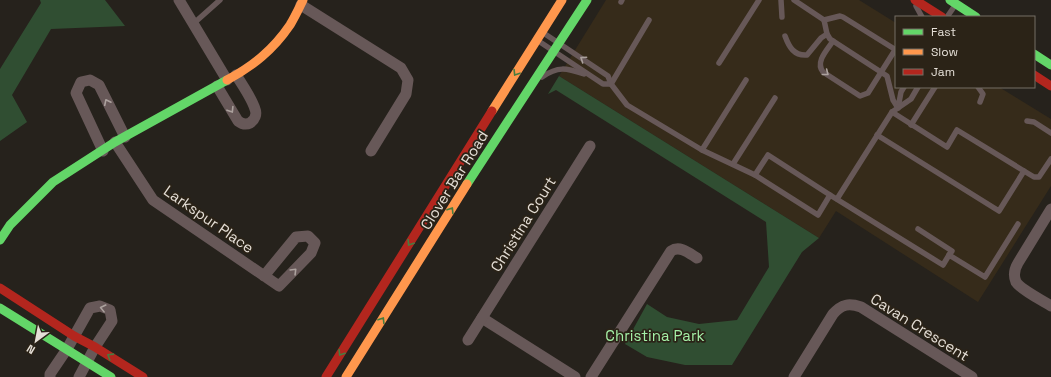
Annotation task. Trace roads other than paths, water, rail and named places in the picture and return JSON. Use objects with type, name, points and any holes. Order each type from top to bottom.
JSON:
[{"type":"main road","name":"Clover Bar Road","points":[[326,377],[562,0]]},
{"type":"main road","name":"Clover Bar Road","points":[[346,377],[528,89],[587,0]]},
{"type":"main road","points":[[914,0],[940,16]]},
{"type":"main road","points":[[0,240],[10,225],[53,182],[120,140],[232,78],[263,57],[291,24],[302,2]]},
{"type":"main road","points":[[953,2],[966,14]]},
{"type":"main road","points":[[1035,55],[1051,65]]},
{"type":"main road","points":[[1035,76],[1051,86]]},
{"type":"main road","points":[[0,288],[74,336],[95,347],[143,377]]},
{"type":"main road","points":[[0,308],[111,377]]},
{"type":"street","points":[[179,0],[193,24],[256,109],[255,119],[247,124],[242,124],[238,121],[217,86]]},
{"type":"street","points":[[302,2],[401,68],[408,80],[406,94],[372,151]]},
{"type":"street","name":"Larkspur Place","points":[[103,151],[76,93],[81,82],[90,80],[99,85],[120,140],[153,200],[264,276],[279,286],[312,254],[315,243],[308,236],[296,237],[264,276]]},
{"type":"street","name":"Christina Court","points":[[468,340],[590,146]]},
{"type":"street","points":[[1049,216],[1018,263],[1014,272],[1014,277],[1022,288],[1051,306]]},
{"type":"street","points":[[591,377],[671,251],[677,248],[681,249],[697,258]]},
{"type":"street","name":"Cavan Crescent","points":[[794,377],[833,314],[838,308],[847,304],[861,307],[972,377]]},
{"type":"street","points":[[50,377],[50,374],[67,349],[90,308],[100,306],[110,310],[112,321],[95,347],[79,377]]},
{"type":"street","points":[[482,318],[575,377]]},
{"type":"lane","points":[[193,24],[220,0]]},
{"type":"lane","points":[[719,62],[759,0]]},
{"type":"lane","points":[[781,0],[782,17]]},
{"type":"lane","points":[[794,0],[824,20],[828,37],[888,77],[891,95],[898,108]]},
{"type":"lane","points":[[914,0],[922,16]]},
{"type":"lane","points":[[947,16],[953,2]]},
{"type":"lane","points":[[824,20],[840,16],[843,17],[895,49]]},
{"type":"lane","points":[[611,84],[649,20]]},
{"type":"lane","points":[[542,32],[593,78]]},
{"type":"lane","points":[[785,36],[789,48],[801,56],[807,55],[821,38],[827,34]]},
{"type":"lane","points":[[537,40],[556,46],[608,76],[611,84],[627,105],[702,150],[755,175],[818,215],[830,195]]},
{"type":"lane","points":[[833,41],[820,62],[820,69],[860,96],[868,93],[895,52]]},
{"type":"lane","points":[[528,89],[543,77],[556,70],[570,69],[593,78],[603,84],[611,84]]},
{"type":"lane","points":[[702,150],[746,80]]},
{"type":"lane","points":[[898,108],[901,92],[903,88]]},
{"type":"lane","points":[[837,199],[892,112],[911,99],[917,88]]},
{"type":"lane","points":[[912,125],[934,88]]},
{"type":"lane","points":[[979,88],[983,94],[980,102]]},
{"type":"lane","points":[[733,164],[775,98]]},
{"type":"lane","points":[[892,112],[947,147],[957,130],[1034,177],[1039,177],[1051,159]]},
{"type":"lane","points":[[1027,121],[1034,122],[1051,133]]},
{"type":"lane","points":[[877,135],[999,211],[1024,171]]},
{"type":"lane","points":[[755,175],[768,155],[943,265],[952,251],[918,229]]},
{"type":"lane","points":[[949,255],[985,277],[1018,224]]},
{"type":"park label","name":"Christina Park","points":[[655,335]]}]
